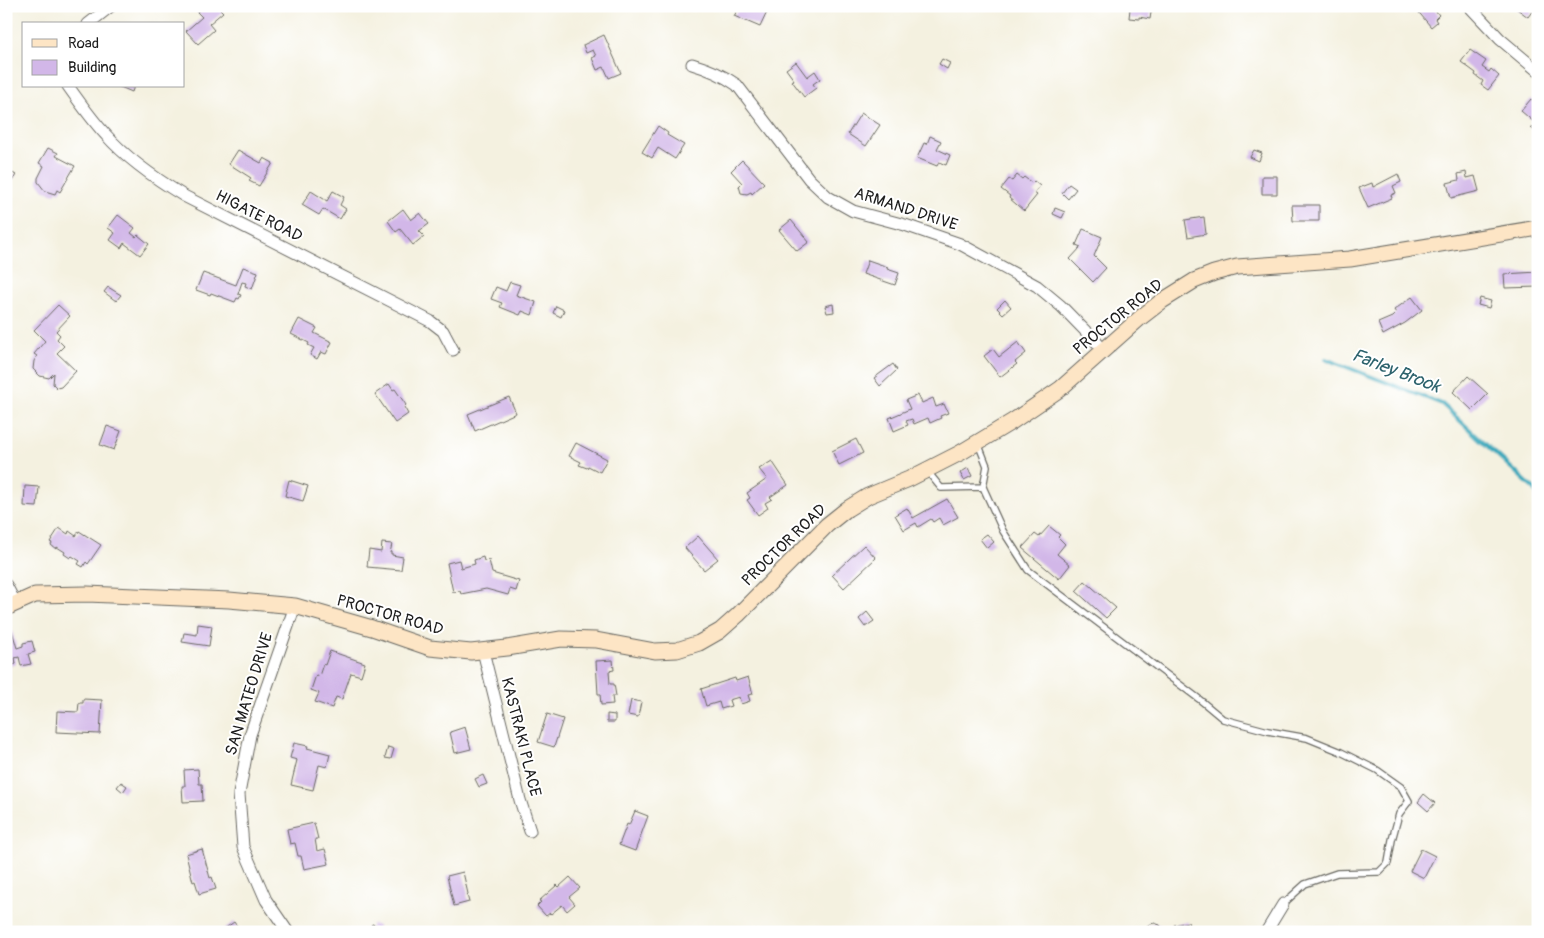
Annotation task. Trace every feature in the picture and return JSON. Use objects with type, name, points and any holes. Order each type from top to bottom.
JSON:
[{"type":"main road","name":"PROCTOR ROAD","points":[[11,606],[35,595],[88,594],[223,599],[294,606],[372,628],[430,648],[471,652],[561,639],[596,640],[655,650],[677,650],[699,643],[720,631],[827,525],[847,509],[868,496],[926,470],[1013,422],[1060,389],[1162,302],[1194,281],[1237,267],[1350,259],[1538,228]]},
{"type":"street","points":[[91,22],[111,6]]},
{"type":"street","points":[[1469,6],[1500,38],[1538,71]]},
{"type":"street","name":"ARMAND DRIVE","points":[[692,64],[723,75],[737,86],[809,179],[828,197],[853,211],[905,225],[960,244],[1037,286],[1061,306],[1104,350]]},
{"type":"street","name":"HIGATE ROAD","points":[[70,88],[114,144],[130,159],[166,185],[193,201],[430,320],[443,331],[454,350]]},
{"type":"street","points":[[6,585],[11,606]]},
{"type":"street","name":"SAN MATEO DRIVE","points":[[288,932],[266,900],[243,847],[239,794],[250,735],[294,606]]},
{"type":"street","name":"KASTRAKI PLACE","points":[[483,651],[520,800],[530,831]]},
{"type":"street","points":[[1266,932],[1282,904]]},
{"type":"lane","points":[[978,442],[987,466],[983,487],[1003,531],[1028,570],[1199,699],[1223,720],[1307,738],[1339,751],[1377,770],[1400,788],[1409,801],[1399,814],[1388,863],[1379,872],[1337,873],[1305,884],[1282,904]]},
{"type":"lane","points":[[926,470],[941,488],[983,487]]},
{"type":"building","points":[[204,6],[217,6],[223,12],[209,24],[214,30],[198,44],[186,31],[202,17],[197,12]]},
{"type":"building","points":[[727,6],[763,6],[768,10],[760,27],[734,16],[737,11]]},
{"type":"building","points":[[1126,6],[1152,6],[1150,19],[1129,18],[1130,9],[1126,8]]},
{"type":"building","points":[[1419,6],[1437,6],[1434,9],[1439,15],[1435,19],[1437,22],[1431,27],[1416,9]]},
{"type":"building","points":[[1513,6],[1536,6],[1528,17]]},
{"type":"building","points":[[604,35],[621,73],[609,78],[604,67],[597,70],[592,58],[596,56],[593,50],[586,53],[583,45]]},
{"type":"building","points":[[1470,50],[1486,61],[1482,67],[1489,72],[1491,69],[1499,76],[1488,90],[1481,85],[1483,81],[1475,75],[1476,73],[1461,62]]},
{"type":"building","points":[[942,59],[950,63],[947,69],[939,64]]},
{"type":"building","points":[[796,62],[807,77],[815,71],[820,79],[813,84],[816,88],[804,97],[786,69]]},
{"type":"building","points":[[123,88],[133,88],[132,92]]},
{"type":"building","points":[[1531,99],[1536,103],[1538,101],[1538,133],[1531,128],[1535,123],[1521,111]]},
{"type":"building","points":[[861,113],[880,125],[866,146],[848,134]]},
{"type":"building","points":[[658,126],[668,133],[667,135],[684,145],[675,159],[658,148],[652,158],[642,152]]},
{"type":"building","points":[[930,136],[941,141],[937,149],[950,155],[946,165],[939,162],[937,166],[917,158],[924,143],[927,144]]},
{"type":"building","points":[[48,148],[58,153],[56,156],[75,166],[60,192],[57,190],[55,194],[45,191],[38,182],[44,166],[39,163]]},
{"type":"building","points":[[238,150],[261,163],[264,158],[273,163],[259,186],[249,181],[251,178],[229,164]]},
{"type":"building","points":[[1254,150],[1262,153],[1259,161],[1250,157]]},
{"type":"building","points":[[742,160],[764,183],[752,194],[751,192],[747,194],[741,193],[739,186],[742,183],[731,171]]},
{"type":"building","points":[[9,171],[16,175],[12,181],[6,178]]},
{"type":"building","points":[[1466,172],[1467,178],[1475,176],[1479,191],[1451,198],[1447,183],[1459,180],[1458,174]]},
{"type":"building","points":[[1398,174],[1401,182],[1393,186],[1396,193],[1391,195],[1392,198],[1368,208],[1359,188],[1372,183],[1373,187]]},
{"type":"building","points":[[1017,175],[1022,179],[1024,177],[1032,183],[1034,181],[1040,186],[1034,193],[1037,195],[1024,211],[1001,189],[1009,179],[1012,181]]},
{"type":"building","points":[[1262,176],[1277,176],[1277,194],[1262,194]]},
{"type":"building","points":[[1069,184],[1076,189],[1068,199],[1062,193]]},
{"type":"building","points":[[311,191],[327,201],[333,191],[344,197],[340,205],[346,209],[340,219],[323,209],[319,215],[302,205]]},
{"type":"building","points":[[1292,205],[1319,205],[1319,221],[1293,221]]},
{"type":"building","points":[[1055,208],[1065,212],[1062,218],[1053,214]]},
{"type":"building","points":[[403,209],[411,220],[420,213],[429,224],[419,231],[424,236],[413,245],[400,229],[396,232],[388,221]]},
{"type":"building","points":[[118,215],[135,228],[131,233],[136,237],[138,235],[149,244],[140,255],[124,243],[121,248],[110,240],[115,233],[108,228]]},
{"type":"building","points":[[1204,217],[1206,234],[1188,237],[1185,220]]},
{"type":"building","points":[[791,220],[809,242],[797,251],[779,230]]},
{"type":"building","points":[[1083,229],[1102,237],[1094,256],[1106,268],[1093,282],[1070,259],[1081,247],[1076,245]]},
{"type":"building","points":[[868,260],[899,273],[895,285],[863,274]]},
{"type":"building","points":[[243,267],[258,272],[252,289],[245,286],[246,283],[242,282],[238,294],[241,295],[235,302],[211,293],[210,295],[196,290],[203,273],[236,285]]},
{"type":"building","points":[[1538,272],[1538,287],[1505,288],[1504,274]]},
{"type":"building","points":[[510,282],[520,285],[516,295],[536,302],[532,315],[522,311],[520,315],[500,307],[502,303],[491,299],[496,287],[506,291]]},
{"type":"building","points":[[108,287],[121,295],[116,301],[104,292]]},
{"type":"building","points":[[1412,297],[1422,310],[1405,323],[1383,335],[1378,323],[1392,317],[1396,313],[1394,310]]},
{"type":"building","points":[[1480,298],[1491,301],[1489,308],[1478,305]]},
{"type":"building","points":[[1005,300],[1011,307],[1003,314],[997,308]]},
{"type":"building","points":[[833,304],[834,312],[827,313],[825,306]]},
{"type":"building","points":[[58,305],[70,316],[56,331],[60,335],[57,339],[64,346],[57,353],[76,371],[61,387],[57,388],[53,384],[54,373],[49,378],[40,376],[33,369],[37,356],[34,354],[45,341],[34,330]]},
{"type":"building","points":[[556,306],[564,310],[561,317],[553,313]]},
{"type":"building","points":[[299,319],[317,328],[314,333],[332,342],[326,354],[321,352],[317,359],[310,355],[314,348],[308,345],[309,343],[291,334]]},
{"type":"building","points":[[1018,342],[1026,353],[1015,362],[1017,364],[1000,377],[984,356],[993,349],[999,357]]},
{"type":"building","points":[[893,364],[897,370],[880,386],[874,378]]},
{"type":"building","points":[[1468,376],[1488,394],[1472,410],[1453,392]]},
{"type":"building","points":[[389,384],[393,390],[395,389],[406,405],[404,407],[408,414],[395,423],[375,394]]},
{"type":"building","points":[[918,395],[922,403],[933,398],[936,407],[944,404],[948,413],[930,423],[928,418],[914,424],[912,419],[906,421],[908,425],[894,431],[889,418],[910,409],[906,400]]},
{"type":"building","points":[[509,397],[516,413],[475,431],[468,414]]},
{"type":"building","points":[[107,426],[121,431],[114,450],[100,445]]},
{"type":"building","points":[[856,439],[863,453],[839,465],[832,451]]},
{"type":"building","points":[[576,443],[607,459],[600,472],[588,466],[587,468],[579,465],[581,462],[569,456]]},
{"type":"building","points":[[772,461],[788,485],[770,497],[772,499],[765,503],[768,508],[758,515],[747,500],[750,498],[747,493],[767,479],[759,469]]},
{"type":"building","points":[[968,468],[972,476],[964,480],[960,473]]},
{"type":"building","points":[[289,480],[308,486],[303,501],[285,496]]},
{"type":"building","points":[[25,486],[39,487],[37,507],[24,506]]},
{"type":"building","points":[[947,499],[958,517],[943,525],[939,518],[933,522],[931,519],[918,527],[916,523],[904,530],[895,515],[907,508],[913,518]]},
{"type":"building","points":[[1049,526],[1060,535],[1058,537],[1065,544],[1057,554],[1070,565],[1059,579],[1022,548],[1035,534],[1039,537]]},
{"type":"building","points":[[59,528],[68,534],[69,531],[76,536],[79,531],[101,545],[88,564],[86,562],[83,567],[78,564],[80,561],[72,556],[70,558],[64,554],[65,552],[51,545],[52,543],[50,542]]},
{"type":"building","points":[[987,534],[994,542],[987,548],[980,539]]},
{"type":"building","points":[[698,536],[718,559],[704,570],[685,548]]},
{"type":"building","points":[[382,543],[392,544],[390,553],[403,557],[401,570],[367,567],[369,550],[381,552]]},
{"type":"building","points":[[864,545],[876,558],[844,588],[832,575]]},
{"type":"building","points":[[483,557],[484,561],[489,560],[492,573],[519,581],[516,591],[510,589],[508,595],[486,589],[461,594],[460,591],[453,592],[447,563],[459,560],[461,568],[475,564],[474,560]]},
{"type":"building","points":[[1085,581],[1116,608],[1106,618],[1076,591]]},
{"type":"building","points":[[867,612],[874,621],[865,627],[859,619]]},
{"type":"building","points":[[198,624],[212,626],[209,646],[182,642],[184,633],[197,635]]},
{"type":"building","points":[[12,631],[17,648],[23,646],[23,643],[32,641],[35,652],[28,654],[31,664],[21,666],[19,657],[15,658],[16,664],[6,667],[6,633]]},
{"type":"building","points":[[330,651],[365,663],[361,676],[351,673],[342,699],[336,697],[332,708],[315,702],[319,693],[311,690],[316,675],[319,676]]},
{"type":"building","points":[[613,660],[614,670],[609,671],[610,684],[614,684],[616,696],[612,696],[613,704],[601,705],[600,694],[598,694],[596,661]]},
{"type":"building","points":[[748,677],[753,694],[748,695],[750,701],[741,704],[739,697],[729,700],[731,706],[721,709],[719,702],[706,706],[701,689],[735,678],[736,681]]},
{"type":"building","points":[[83,699],[102,700],[100,734],[56,732],[57,711],[78,712],[79,703],[83,703]]},
{"type":"building","points":[[631,700],[641,702],[638,717],[628,715]]},
{"type":"building","points":[[547,714],[563,719],[554,747],[538,742]]},
{"type":"building","points":[[607,714],[615,715],[615,722],[607,722]]},
{"type":"building","points":[[465,727],[471,749],[455,753],[450,732]]},
{"type":"building","points":[[294,743],[330,754],[327,767],[319,765],[313,790],[291,785],[297,760],[290,758]]},
{"type":"building","points":[[388,747],[394,749],[391,759],[385,758]]},
{"type":"building","points":[[198,769],[199,784],[202,784],[203,801],[183,802],[184,770]]},
{"type":"building","points":[[483,775],[487,784],[479,787],[475,779]]},
{"type":"building","points":[[121,782],[127,786],[123,792],[117,787]]},
{"type":"building","points":[[1424,794],[1435,803],[1428,811],[1418,802]]},
{"type":"building","points":[[635,811],[648,816],[635,851],[619,845],[627,824],[629,825]]},
{"type":"building","points":[[314,823],[318,839],[315,839],[317,851],[325,849],[329,864],[304,869],[295,843],[290,844],[287,829]]},
{"type":"building","points":[[202,849],[210,878],[212,877],[216,889],[199,894],[195,881],[193,882],[186,854]]},
{"type":"building","points":[[1421,849],[1435,856],[1424,878],[1410,871]]},
{"type":"building","points":[[463,872],[469,902],[454,906],[447,876]]},
{"type":"building","points":[[570,877],[580,888],[569,897],[575,904],[567,911],[562,905],[546,916],[537,906],[541,902],[539,901],[557,885],[559,887]]},
{"type":"building","points":[[234,922],[241,932],[220,932]]},
{"type":"building","points":[[1188,922],[1191,931],[1176,932],[1174,925]]},
{"type":"building","points":[[1154,923],[1160,925],[1163,932],[1146,932],[1148,925]]},
{"type":"building","points":[[372,924],[378,926],[377,932],[369,932]]},
{"type":"waterway","name":"Farley Brook","points":[[1326,359],[1442,404],[1535,490],[1538,497]]}]
